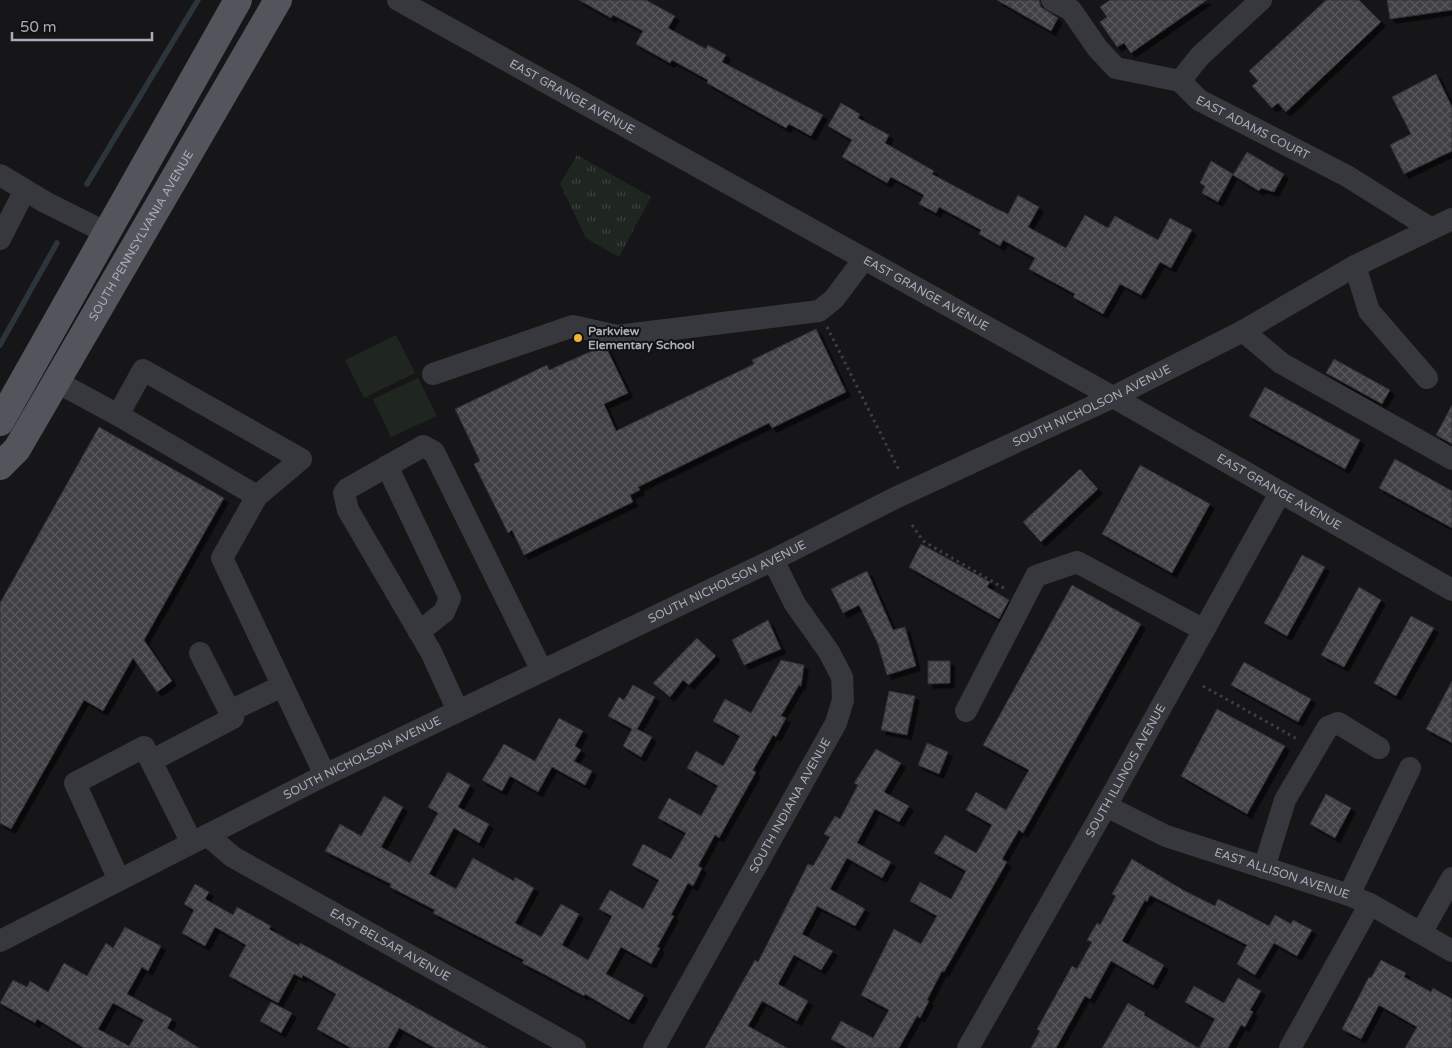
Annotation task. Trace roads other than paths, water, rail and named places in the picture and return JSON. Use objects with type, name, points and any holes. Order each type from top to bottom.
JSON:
[{"type":"main road","points":[[0,422],[238,0]]},
{"type":"main road","name":"SOUTH PENNSYLVANIA AVENUE","points":[[0,466],[17,450],[278,0]]},
{"type":"street","name":"EAST GRANGE AVENUE","points":[[398,0],[1113,397],[1452,590]]},
{"type":"street","points":[[1052,0],[1071,10],[1098,49],[1116,68],[1180,81],[1200,56],[1261,0]]},
{"type":"street","name":"EAST ADAMS COURT","points":[[1180,81],[1199,100],[1346,176],[1430,228]]},
{"type":"street","points":[[0,175],[107,233]]},
{"type":"street","points":[[0,239],[25,190]]},
{"type":"street","name":"SOUTH NICHOLSON AVENUE","points":[[0,940],[325,775],[773,560],[895,498],[1113,397],[1243,331],[1355,266],[1452,219]]},
{"type":"street","points":[[434,374],[574,326],[617,336],[819,311],[834,299],[864,259]]},
{"type":"street","points":[[1355,266],[1369,311],[1427,378]]},
{"type":"street","points":[[1243,331],[1281,362],[1452,459]]},
{"type":"street","points":[[118,415],[144,370],[301,459],[257,496],[222,558],[325,775]]},
{"type":"street","points":[[56,382],[118,415],[257,496]]},
{"type":"street","points":[[458,711],[419,632],[345,502],[344,493],[347,489],[423,446],[434,452],[542,671]]},
{"type":"street","points":[[387,466],[450,598],[444,612],[419,632]]},
{"type":"street","name":"SOUTH ILLINOIS AVENUE","points":[[968,1048],[1106,806],[1280,493]]},
{"type":"street","name":"SOUTH INDIANA AVENUE","points":[[654,1048],[836,723],[843,700],[842,677],[829,652],[795,604],[773,560]]},
{"type":"street","points":[[966,711],[1036,576],[1077,562],[1204,630]]},
{"type":"street","points":[[151,761],[233,718],[200,653]]},
{"type":"street","points":[[230,711],[282,686]]},
{"type":"street","points":[[1264,868],[1285,800],[1328,726],[1338,724],[1379,748]]},
{"type":"street","points":[[119,880],[75,783],[144,747],[199,839]]},
{"type":"street","points":[[1348,895],[1410,768]]},
{"type":"street","name":"EAST ALLISON AVENUE","points":[[1106,806],[1138,824],[1166,836],[1348,895],[1370,904],[1452,951]]},
{"type":"street","name":"EAST BELSAR AVENUE","points":[[199,839],[576,1048]]},
{"type":"street","points":[[1421,934],[1452,878]]},
{"type":"street","points":[[1290,1048],[1370,904]]},
{"type":"waterway","points":[[87,184],[198,0]]},
{"type":"waterway","points":[[0,345],[57,243]]},
{"type":"place","name":"Parkview Elementary School","points":[[578,338]]}]
